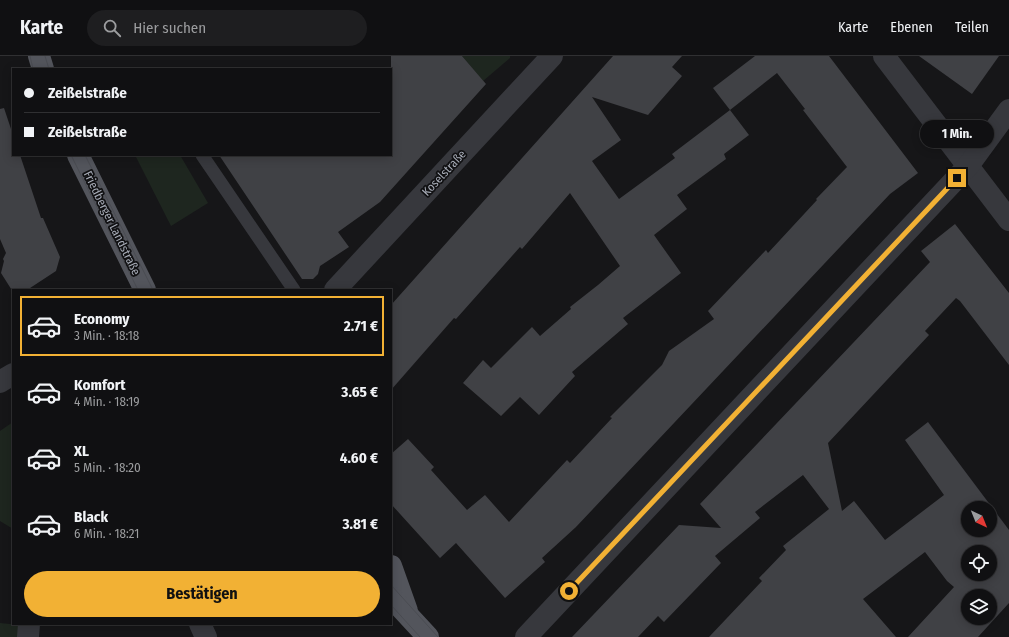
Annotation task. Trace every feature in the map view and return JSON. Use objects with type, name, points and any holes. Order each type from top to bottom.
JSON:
[{"type":"main road","points":[[39,56],[44,68]]},
{"type":"main road","name":"Friedberger Landstraße","points":[[83,157],[145,289]]},
{"type":"main road","points":[[392,569],[408,616]]},
{"type":"main road","points":[[392,597],[428,637]]},
{"type":"street","name":"Koselstraße","points":[[336,289],[552,56]]},
{"type":"street","points":[[884,56],[1009,220]]},
{"type":"street","points":[[526,637],[968,166],[1009,110]]},
{"type":"street","points":[[0,382],[12,375]]},
{"type":"street","points":[[28,637],[29,625]]},
{"type":"street","points":[[200,625],[206,637]]},
{"type":"lane","points":[[203,156],[293,289]]},
{"type":"shaded area","points":[[462,56],[510,56],[510,58],[483,81]]},
{"type":"shaded area","points":[[136,156],[181,156],[208,203],[171,226]]},
{"type":"shaded area","points":[[12,423],[12,528],[0,521],[0,431]]},
{"type":"shaded area","points":[[0,623],[20,625],[20,637],[0,637]]},
{"type":"building","points":[[391,56],[462,56],[486,84],[380,202],[338,232],[349,247],[320,266],[318,274],[313,279],[302,279],[220,156],[392,156]]},
{"type":"building","points":[[613,56],[682,56],[672,67],[682,76],[648,115],[592,97],[621,140],[592,161],[619,199],[675,158],[672,154],[730,110],[749,135],[724,154],[726,159],[677,195],[687,209],[654,235],[681,273],[623,318],[628,324],[572,372],[575,376],[539,415],[520,397],[501,416],[463,383],[483,360],[491,368],[532,327],[540,336],[571,309],[570,307],[620,266],[570,193],[522,249],[520,247],[456,319],[454,318],[392,389],[392,304]]},
{"type":"building","points":[[755,56],[829,56],[918,173],[890,194],[576,527],[542,558],[545,562],[505,598],[456,543],[440,558],[392,505],[392,453],[408,439],[434,467],[431,470],[467,510],[485,495],[509,522],[567,460],[570,463],[612,418],[610,417],[662,365],[669,351],[714,319],[708,311],[766,250],[768,253],[847,167],[803,110],[805,109],[777,73],[730,110],[713,88]]},
{"type":"building","points":[[919,56],[999,56],[972,94]]},
{"type":"building","points":[[4,108],[12,132],[12,156],[20,156],[41,218],[43,218],[60,257],[56,271],[29,289],[12,289],[12,290],[1,273],[4,261],[3,259],[6,253],[0,239],[0,109]]},
{"type":"building","points":[[955,224],[1009,293],[1009,365],[960,301],[956,298],[925,331],[929,335],[828,443],[842,511],[854,501],[885,540],[944,495],[905,440],[928,422],[987,501],[961,501],[961,537],[997,537],[997,514],[1009,530],[1009,603],[997,616],[997,589],[961,589],[961,625],[989,625],[978,637],[908,637],[954,587],[947,581],[925,552],[863,599],[896,637],[709,637],[762,581],[759,578],[786,550],[783,546],[829,509],[803,475],[755,512],[760,518],[715,556],[721,563],[664,622],[658,616],[638,637],[572,637],[679,525],[721,528],[700,504],[930,262],[921,251]]},
{"type":"tram line","points":[[30,56],[33,68]]},
{"type":"tram line","points":[[45,56],[49,68]]},
{"type":"tram line","points":[[71,156],[138,289]]},
{"type":"tram line","points":[[86,156],[152,289]]},
{"type":"tram line","points":[[392,586],[438,637]]},
{"type":"tram line","points":[[392,606],[420,637]]},
{"type":"route","points":[[569,591],[957,178]]}]
